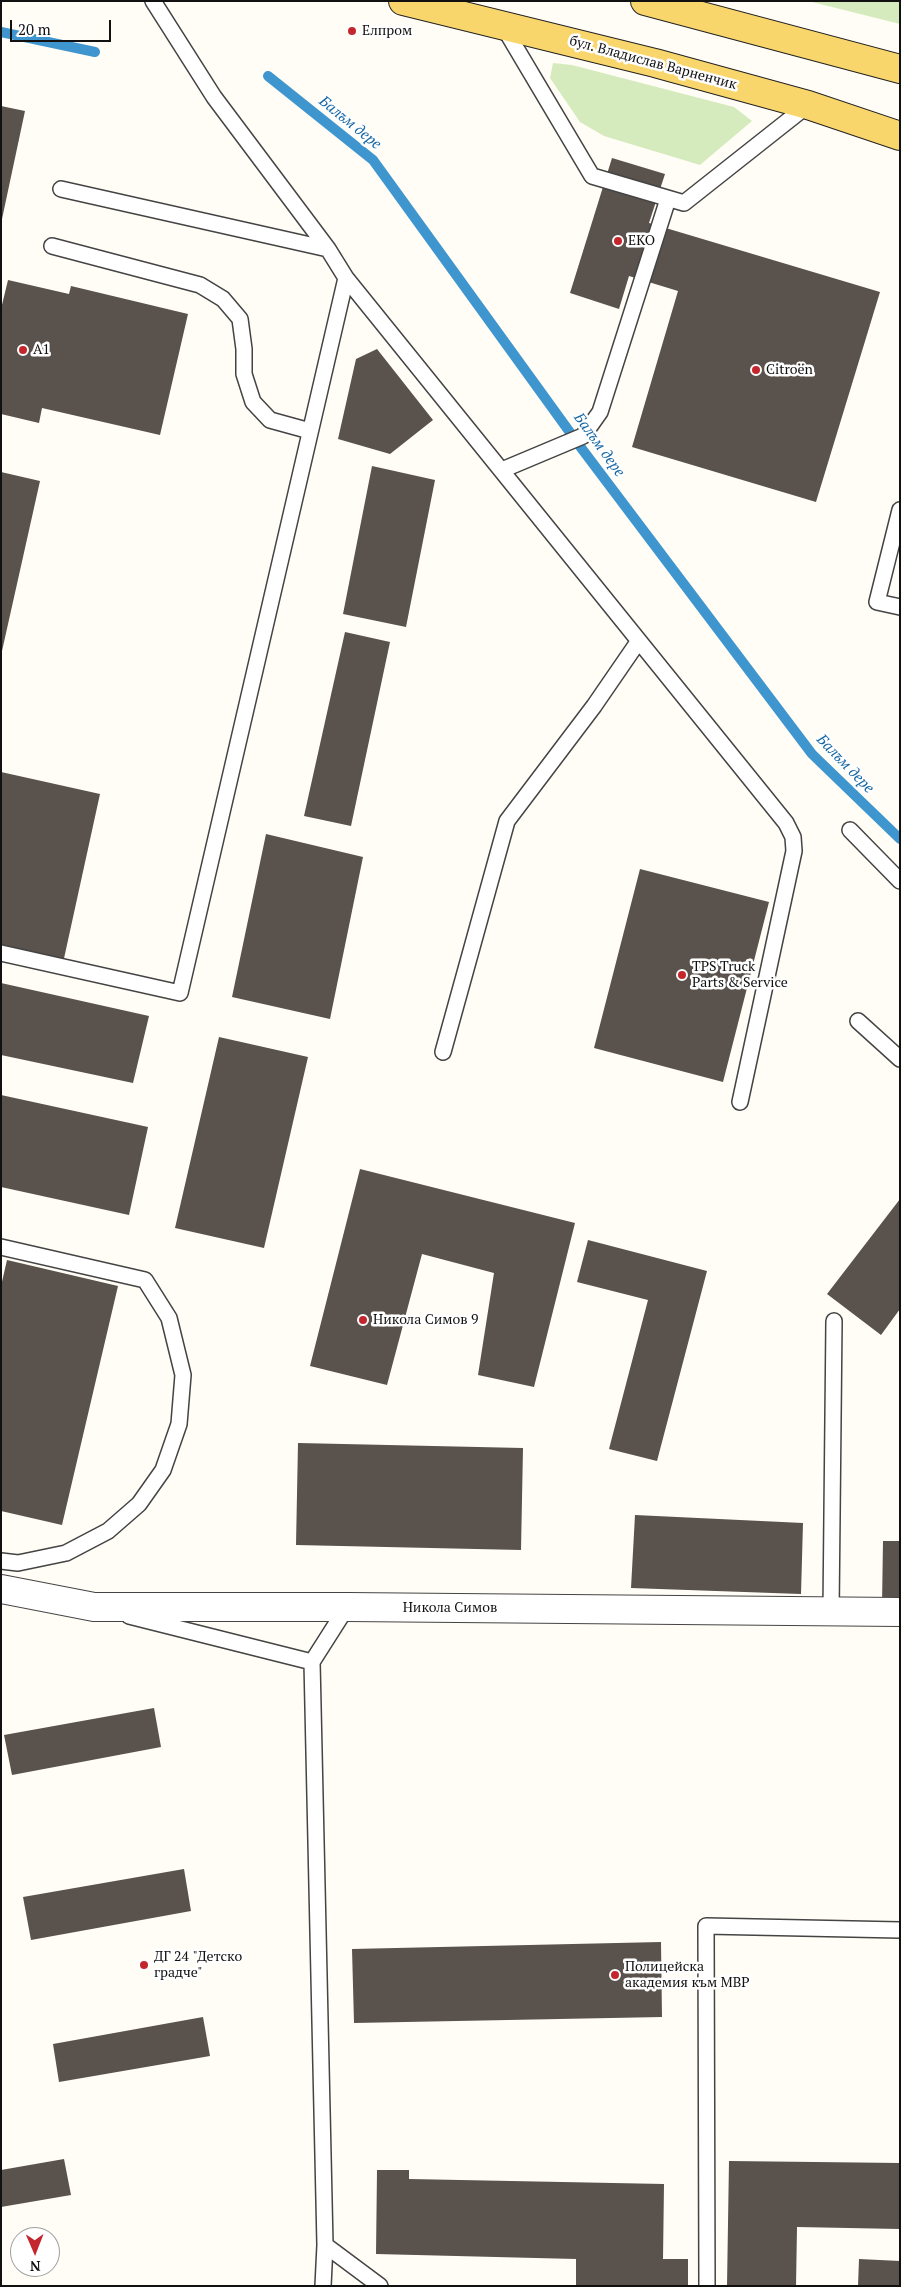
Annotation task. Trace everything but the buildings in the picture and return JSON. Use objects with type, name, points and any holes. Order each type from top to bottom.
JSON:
[{"type":"main road","name":"бул. Владислав Варненчик","points":[[403,1],[655,63],[808,105],[900,136]]},
{"type":"main road","points":[[645,1],[900,69]]},
{"type":"street","name":"Никола Симов","points":[[1,1589],[94,1607],[346,1607],[900,1612]]},
{"type":"lane","points":[[152,1],[214,97],[328,249],[346,278],[786,824],[793,837],[794,851],[740,1102]]},
{"type":"lane","points":[[502,24],[592,176],[684,203],[808,105]]},
{"type":"lane","points":[[61,189],[328,249]]},
{"type":"lane","points":[[502,470],[583,436],[600,412],[668,198]]},
{"type":"lane","points":[[52,246],[200,285],[223,299],[240,319],[244,349],[244,374],[253,402],[270,420],[310,431]]},
{"type":"lane","points":[[1,953],[180,993],[346,278]]},
{"type":"lane","points":[[900,510],[877,602],[900,607]]},
{"type":"lane","points":[[443,1052],[507,821],[594,706],[638,642]]},
{"type":"lane","points":[[850,830],[900,881]]},
{"type":"lane","points":[[858,1021],[900,1059]]},
{"type":"lane","points":[[1,1247],[145,1280],[169,1318],[183,1375],[180,1424],[163,1470],[140,1504],[108,1531],[66,1553],[18,1562],[1,1561]]},
{"type":"lane","points":[[831,1611],[834,1321]]},
{"type":"lane","points":[[94,1607],[312,1662]]},
{"type":"lane","points":[[323,2286],[325,2245],[312,1662],[346,1607]]},
{"type":"lane","points":[[707,2286],[706,1926],[900,1930]]},
{"type":"lane","points":[[325,2245],[380,2286]]},
{"type":"green space","points":[[808,1],[900,1],[900,24]]},
{"type":"green space","points":[[553,63],[572,65],[734,107],[752,121],[700,165],[604,136],[580,122],[550,78]]},
{"type":"waterway","name":"Балъм дере","points":[[1,32],[95,52]]},
{"type":"waterway","name":"Балъм дере","points":[[268,76],[373,160],[582,449],[812,754],[900,839]]},
{"type":"place","name":"Елпром","points":[[352,31]]},
{"type":"place","name":"EKO","points":[[618,241]]},
{"type":"place","name":"A1","points":[[23,350]]},
{"type":"place","name":"Citroën","points":[[756,370]]},
{"type":"place","name":"TPS Truck Parts & Service","points":[[682,975]]},
{"type":"place","name":"Никола Симов 9","points":[[363,1320]]},
{"type":"place","name":"ДГ 24 \"Детско градче\"","points":[[144,1965]]},
{"type":"place","name":"Полицейска академия към МВР","points":[[615,1975]]}]
